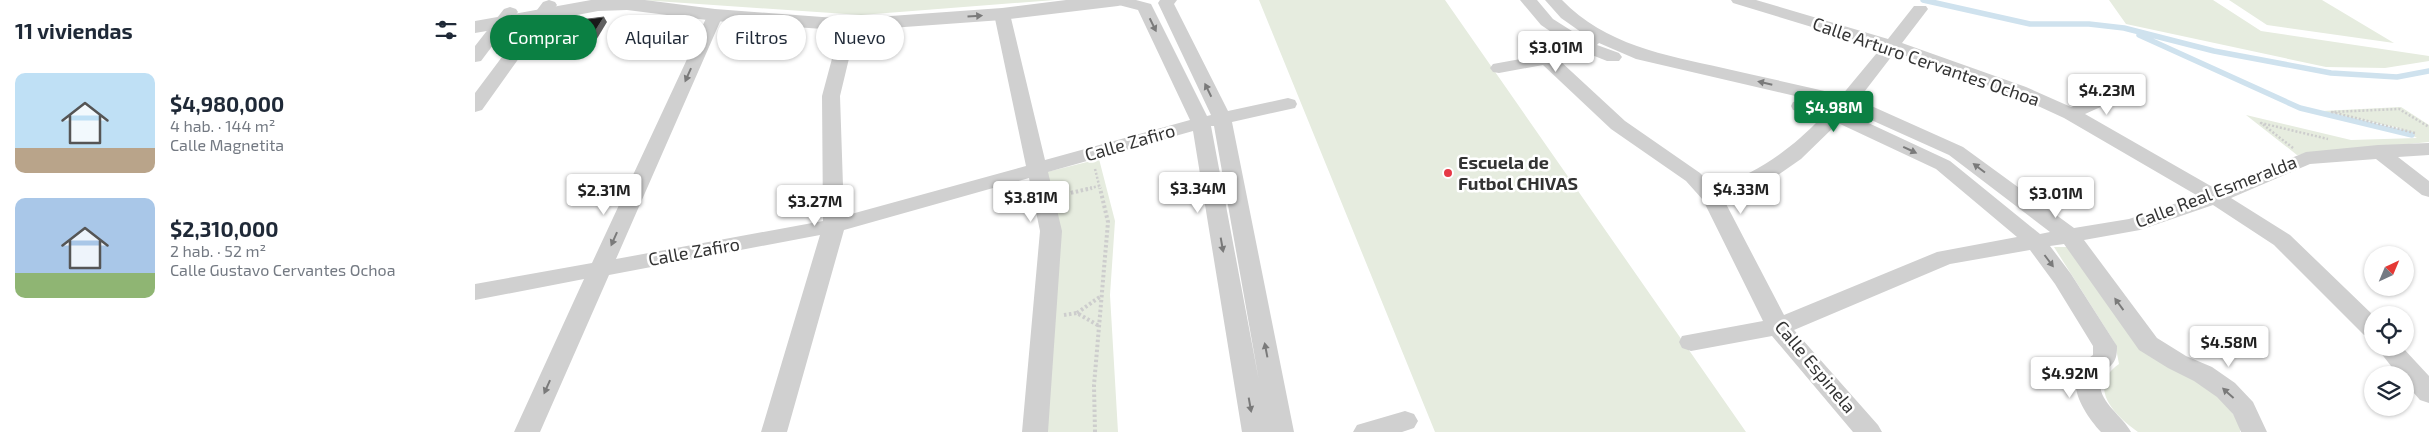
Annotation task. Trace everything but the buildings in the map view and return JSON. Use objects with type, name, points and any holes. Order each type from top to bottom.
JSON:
[{"type":"street","points":[[541,15],[545,10],[577,0]]},
{"type":"street","points":[[904,21],[1002,14],[1117,0],[1145,7],[1201,123],[1255,432]]},
{"type":"street","points":[[1169,0],[1166,4],[1222,118],[1281,432]]},
{"type":"street","points":[[1528,0],[1547,22],[1591,41],[1629,64],[1842,109],[1957,151],[2070,236],[2148,344],[2177,362],[2203,374],[2226,390],[2244,409],[2254,432]]},
{"type":"street","points":[[1553,0],[1591,41]]},
{"type":"street","name":"Calle Arturo Cervantes Ochoa","points":[[1739,0],[1890,45],[2020,90],[2071,114],[2215,197],[2282,240],[2364,320]]},
{"type":"street","points":[[588,15],[627,4]]},
{"type":"street","points":[[517,15],[545,10],[627,4],[715,15],[816,23]]},
{"type":"street","points":[[1712,197],[1769,172],[1800,151],[1842,109],[1890,45],[1920,9]]},
{"type":"street","points":[[1002,14],[1051,231],[1035,409],[1035,432]]},
{"type":"street","points":[[527,432],[715,15]]},
{"type":"street","points":[[475,19],[490,18]]},
{"type":"street","points":[[475,27],[490,22]]},
{"type":"street","points":[[475,57],[490,38]]},
{"type":"street","points":[[1499,68],[1547,59],[1591,41]]},
{"type":"street","name":"Calle Espinela","points":[[1547,59],[1618,125],[1693,177],[1712,197],[1778,327],[1869,432]]},
{"type":"street","points":[[475,106],[508,60]]},
{"type":"street","points":[[774,432],[835,226],[831,96],[840,60]]},
{"type":"street","points":[[2071,114],[2130,87]]},
{"type":"street","name":"Calle Zafiro","points":[[475,292],[835,226],[1201,123],[1288,104]]},
{"type":"street","points":[[1842,109],[1943,165],[2034,240],[2063,279],[2105,346],[2105,358],[2093,368],[2087,382],[2091,398],[2102,417],[2118,432]]},
{"type":"street","name":"Calle Real Esmeralda","points":[[1691,342],[1778,327],[1945,256],[2132,225],[2215,197],[2305,158],[2378,151],[2425,142]]},
{"type":"street","points":[[2378,151],[2429,191]]},
{"type":"street","points":[[2396,356],[2429,393]]},
{"type":"street","points":[[1366,432],[1405,421]]},
{"type":"path","points":[[2425,142],[2408,129],[2332,112],[2399,109],[2429,127]]},
{"type":"path","points":[[2305,158],[2261,123],[2329,139]]},
{"type":"path","points":[[1091,154],[1108,222],[1094,385],[1095,432]]},
{"type":"path","points":[[1066,194],[1099,186]]},
{"type":"path","points":[[1059,315],[1077,313],[1101,295]]},
{"type":"path","points":[[1077,313],[1099,326]]},
{"type":"shaded area","points":[[641,0],[1055,0],[861,15]]},
{"type":"shaded area","name":"Escuela de Futbol CHIVAS","points":[[1259,0],[1445,0],[1746,432],[1435,432]]},
{"type":"shaded area","points":[[2109,0],[2213,0],[2261,31],[2429,56],[2429,61],[2385,68],[2326,67],[2126,24]]},
{"type":"shaded area","points":[[2229,0],[2322,0],[2394,43],[2267,25]]},
{"type":"shaded area","points":[[2401,107],[2429,125],[2429,142],[2297,155],[2246,115],[2351,140],[2417,138],[2399,128],[2322,111]]},
{"type":"shaded area","points":[[1099,159],[1115,221],[1110,295],[1118,432],[1040,432],[1047,172]]},
{"type":"shaded area","points":[[2054,247],[2071,247],[2138,343],[2218,392],[2240,424],[2240,432],[2138,432],[2121,418],[2107,401],[2104,391],[2109,373],[2119,364],[2115,343]]},
{"type":"waterway","points":[[1923,0],[2030,24],[2089,24],[2124,28],[2214,51],[2331,73],[2397,77],[2429,71]]},
{"type":"waterway","points":[[2139,35],[2300,108],[2412,135]]},
{"type":"place","name":"Escuela de Futbol CHIVAS","points":[[1448,173]]}]
